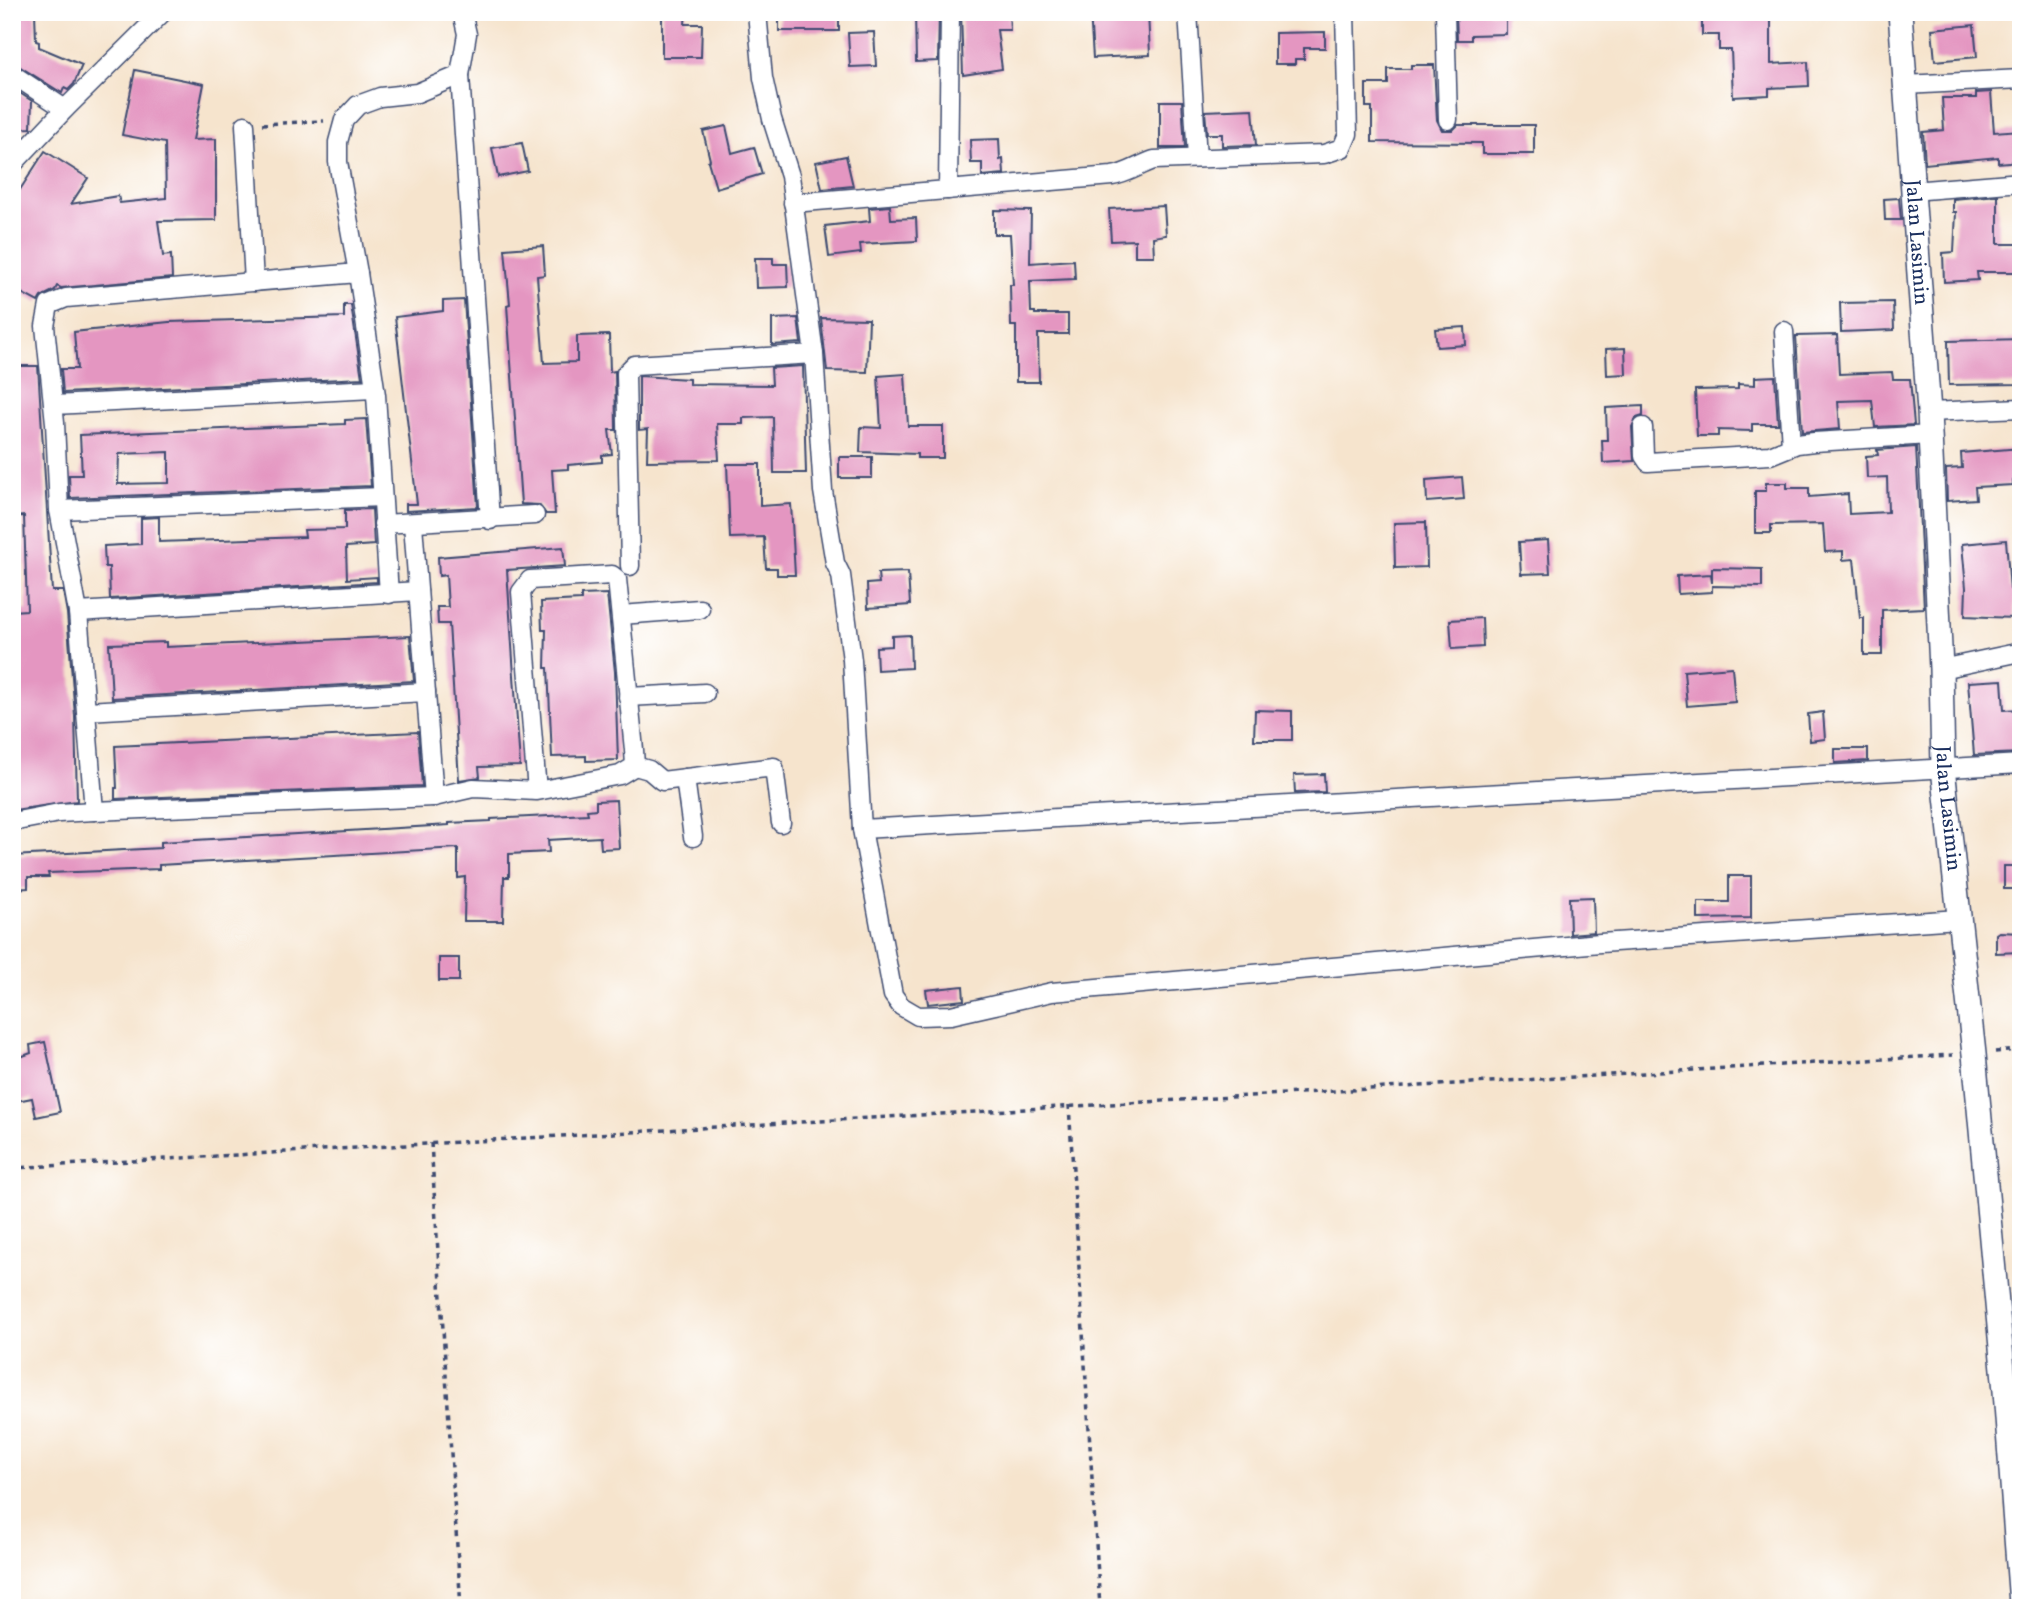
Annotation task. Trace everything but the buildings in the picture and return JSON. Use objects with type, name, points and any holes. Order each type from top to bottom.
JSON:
[{"type":"street","points":[[12,164],[163,12]]},
{"type":"street","points":[[462,12],[467,34],[460,75],[490,520]]},
{"type":"street","points":[[757,12],[763,78],[772,119],[790,176],[814,354],[823,491],[835,563],[841,575],[852,660],[862,829],[893,995],[901,1006],[918,1016],[969,1012],[1052,992],[1600,943],[1959,919]]},
{"type":"street","points":[[948,190],[950,12]]},
{"type":"street","points":[[1188,12],[1197,158]]},
{"type":"street","points":[[793,203],[1122,175],[1154,160],[1324,154],[1342,148],[1348,134],[1345,12]]},
{"type":"street","points":[[1445,12],[1448,120]]},
{"type":"street","name":"Jalan Lasimin","points":[[1900,12],[1929,424],[1943,768],[1974,1054],[2005,1391],[2021,1604]]},
{"type":"street","points":[[12,74],[65,109]]},
{"type":"street","points":[[389,594],[374,389],[358,273],[338,162],[338,142],[344,120],[358,105],[380,97],[417,93],[460,75]]},
{"type":"street","points":[[1905,85],[2021,79]]},
{"type":"street","points":[[245,125],[254,282]]},
{"type":"street","points":[[1912,191],[2021,182]]},
{"type":"street","points":[[94,811],[78,612],[58,510],[54,405],[45,326],[49,304],[66,298],[358,273]]},
{"type":"street","points":[[1784,331],[1791,446]]},
{"type":"street","points":[[629,566],[626,373],[634,365],[814,354]]},
{"type":"street","points":[[54,405],[374,389]]},
{"type":"street","points":[[1643,427],[1644,456],[1648,462],[1770,455],[1791,446],[1830,440],[1879,440],[1929,424],[2021,408]]},
{"type":"street","points":[[58,510],[383,497]]},
{"type":"street","points":[[383,524],[490,520],[535,515]]},
{"type":"street","points":[[413,524],[435,797]]},
{"type":"street","points":[[537,791],[521,592],[530,580],[612,575],[617,579],[635,766]]},
{"type":"street","points":[[78,612],[418,591]]},
{"type":"street","points":[[621,615],[700,609]]},
{"type":"street","points":[[1941,669],[2021,652]]},
{"type":"street","points":[[88,711],[426,692]]},
{"type":"street","points":[[628,697],[705,692]]},
{"type":"street","points":[[862,829],[2021,764]]},
{"type":"street","points":[[12,822],[58,813],[435,797],[473,788],[537,791],[620,775],[635,766],[649,770],[662,781],[774,767],[781,823]]},
{"type":"street","points":[[685,778],[693,837]]},
{"type":"path","points":[[245,125],[344,120]]},
{"type":"path","points":[[12,1168],[2021,1050]]},
{"type":"path","points":[[1069,1105],[1100,1608]]},
{"type":"path","points":[[431,1143],[461,1608]]}]
